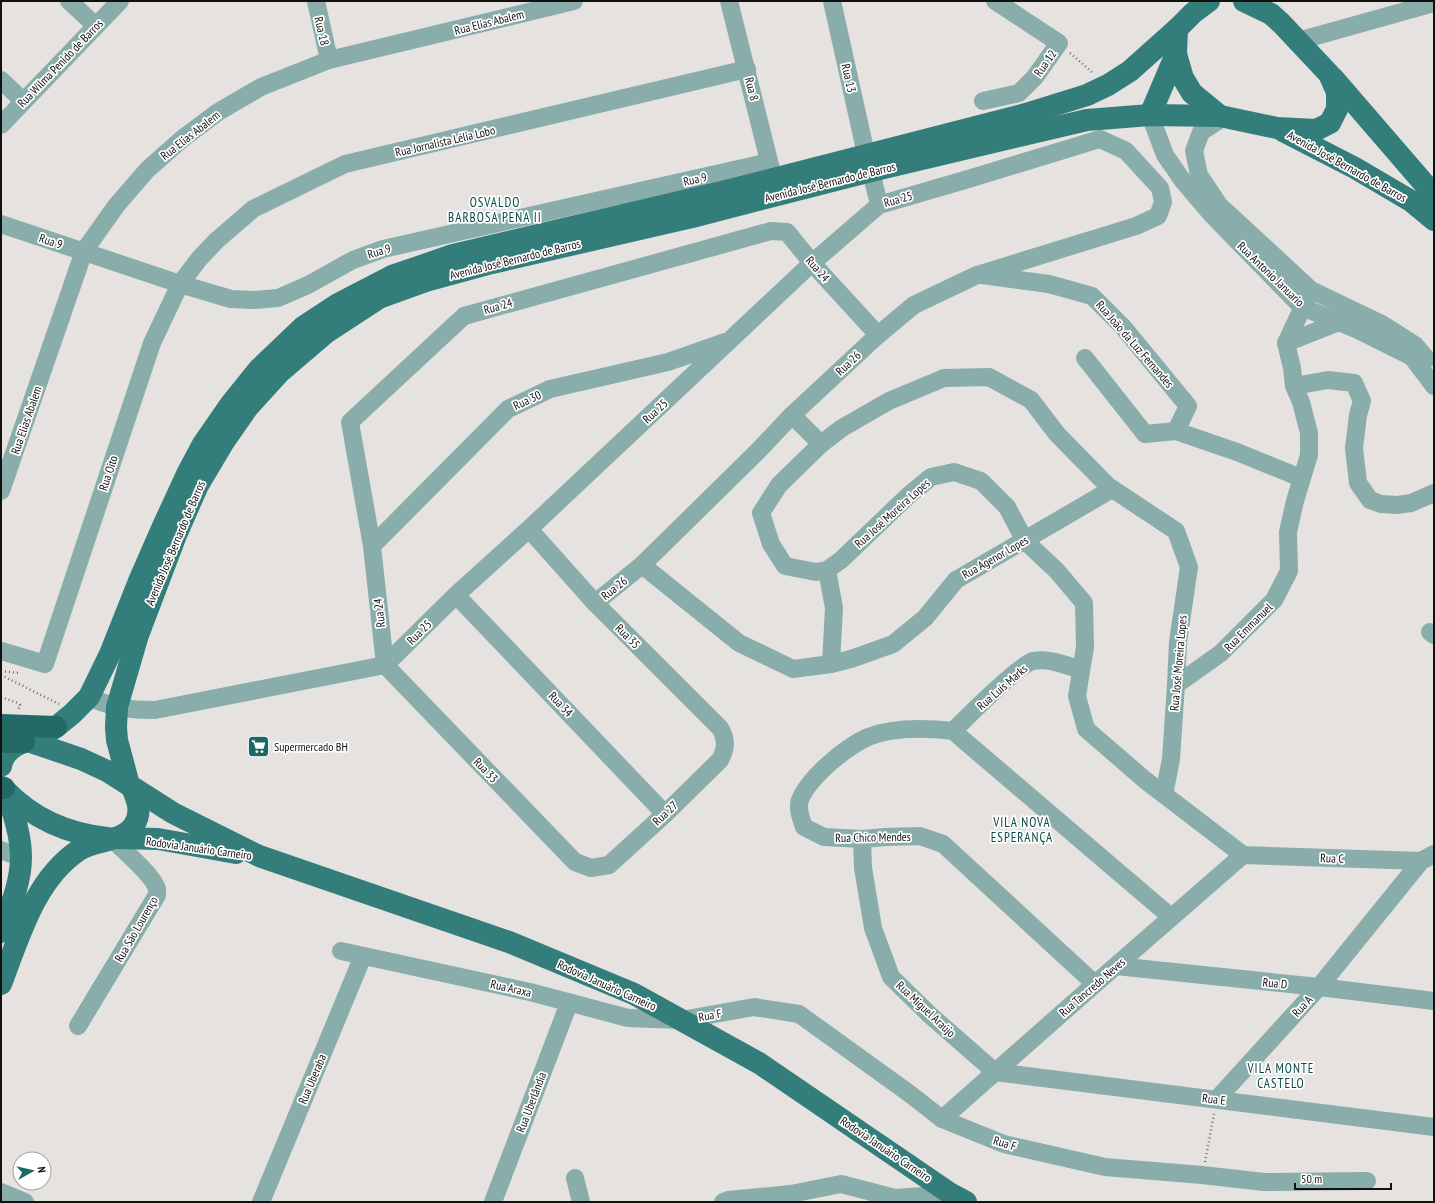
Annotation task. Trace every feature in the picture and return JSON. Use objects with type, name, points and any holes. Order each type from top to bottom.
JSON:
[{"type":"highway","points":[[6,717],[64,720]]},
{"type":"highway","name":"Rodovia Januário Carneiro","points":[[1,742],[26,742]]},
{"type":"main road","name":"Avenida José Bernardo de Barros","points":[[1244,1],[1271,14],[1282,24],[1329,74],[1434,195]]},
{"type":"main road","name":"Avenida José Bernardo de Barros","points":[[130,787],[117,740],[117,707],[138,635],[176,535],[198,485],[223,443],[248,407],[279,373],[327,332],[379,298],[426,281],[492,263],[692,217],[1087,95],[1108,86],[1130,71],[1177,29],[1198,5]]},
{"type":"main road","points":[[1177,29],[1176,54],[1183,78],[1192,93],[1222,116]]},
{"type":"main road","points":[[1150,115],[1176,54]]},
{"type":"main road","points":[[1277,128],[1316,130],[1330,123],[1337,109],[1337,92],[1329,74]]},
{"type":"main road","name":"Avenida José Bernardo de Barros","points":[[26,742],[41,736],[64,720],[89,697],[110,654],[139,581],[164,524],[203,444],[230,405],[259,370],[302,327],[338,304],[392,276],[454,256],[772,170],[869,163],[1086,120],[1150,115],[1222,116],[1277,128],[1374,179],[1411,201],[1434,220]]},
{"type":"main road","points":[[1,766],[2,760],[11,748],[26,742]]},
{"type":"main road","name":"Rodovia Januário Carneiro","points":[[26,742],[81,758],[107,771],[172,813],[259,856],[509,942],[634,994],[759,1063],[958,1198]]},
{"type":"main road","points":[[1,932],[15,896],[21,858],[16,824],[3,786]]},
{"type":"main road","name":"Rodovia Januário Carneiro","points":[[3,786],[22,806],[42,819],[64,829],[88,836],[158,840],[259,856]]},
{"type":"main road","name":"Rodovia Januário Carneiro","points":[[114,838],[124,834],[134,826],[139,813],[137,800],[130,787]]},
{"type":"main road","points":[[1,984],[28,915],[49,879],[65,860],[81,848],[114,838]]},
{"type":"street","points":[[69,1],[96,26]]},
{"type":"street","name":"Rua Wilma Penido de Barros","points":[[1,125],[120,1]]},
{"type":"street","name":"Rua 18","points":[[316,1],[329,60]]},
{"type":"street","name":"Rua Elias Abalem","points":[[1,491],[84,251],[116,206],[147,170],[182,139],[218,112],[261,87],[329,60],[574,1]]},
{"type":"street","name":"Rua 8","points":[[728,1],[747,69],[772,170]]},
{"type":"street","name":"Rua 13","points":[[832,1],[879,205]]},
{"type":"street","name":"Rua 12","points":[[983,101],[1020,93],[1035,78],[1059,44],[995,1]]},
{"type":"street","points":[[1272,1],[1282,24]]},
{"type":"street","points":[[1298,41],[1434,3]]},
{"type":"street","name":"Rua Jornalista Lélia Lobo","points":[[180,284],[199,259],[216,241],[253,209],[345,164],[747,69]]},
{"type":"street","points":[[1,80],[23,101]]},
{"type":"street","name":"Rua Antonio Januario","points":[[1150,115],[1165,155],[1183,181],[1212,215],[1302,307],[1339,322],[1412,357],[1434,386]]},
{"type":"street","name":"Rua Antonio Januario","points":[[1222,116],[1201,132],[1194,151],[1199,175],[1219,205],[1311,290],[1382,324],[1415,345],[1434,367]]},
{"type":"street","name":"Rua 25","points":[[385,666],[456,595],[812,263],[879,205],[1100,139],[1126,151],[1160,188],[1163,202],[1158,216]]},
{"type":"street","name":"Rua 9","points":[[1,224],[180,284],[231,299],[254,300],[278,298],[308,285],[353,260],[382,249],[772,170]]},
{"type":"street","name":"Rua 26","points":[[595,603],[642,565],[792,415],[878,335],[914,305],[977,275],[1136,226],[1158,216]]},
{"type":"street","name":"Rua 24","points":[[385,666],[372,546],[350,422],[464,316],[771,231],[787,232],[812,263],[878,335]]},
{"type":"street","name":"Rua João da Luz Fernandes","points":[[977,275],[1049,284],[1092,296],[1123,327],[1188,406],[1176,431]]},
{"type":"street","name":"Rua Oito","points":[[1,651],[45,664],[152,343],[180,284]]},
{"type":"street","points":[[1085,358],[1145,434],[1176,431],[1237,452],[1302,478],[1309,455],[1309,433],[1301,402],[1294,386],[1292,368],[1286,342],[1311,290]]},
{"type":"street","points":[[1286,342],[1339,322]]},
{"type":"street","name":"Rua 30","points":[[372,546],[508,409],[550,389],[668,362],[732,339]]},
{"type":"street","name":"Rua José Moreira Lopes","points":[[1164,795],[1171,759],[1178,642],[1189,567],[1176,531],[1108,486],[1057,434],[1031,400],[989,377],[944,378],[889,401],[842,428],[821,444],[779,484],[761,513],[771,544],[785,566],[816,572],[827,570],[841,560],[909,495],[931,477],[954,472],[981,481],[1007,507],[1025,541],[1057,571],[1084,603],[1085,647],[1077,696],[1086,729],[1145,780],[1164,795],[1244,855]]},
{"type":"street","points":[[1294,386],[1328,380],[1354,382],[1362,401],[1358,415],[1354,448],[1358,483],[1370,500],[1381,504],[1397,505],[1411,503],[1434,493]]},
{"type":"street","points":[[792,415],[821,444]]},
{"type":"street","name":"Rua Emmanuel","points":[[1176,685],[1222,653],[1274,600],[1289,571],[1288,532],[1302,478]]},
{"type":"street","name":"Rua Agenor Lopes","points":[[642,565],[740,643],[793,669],[831,664],[851,659],[893,644],[924,618],[956,580],[1112,489]]},
{"type":"street","name":"Rua 35","points":[[528,529],[595,603],[720,728],[724,735],[726,744]]},
{"type":"street","points":[[827,570],[834,608],[831,664]]},
{"type":"street","name":"Rua 34","points":[[456,595],[665,814]]},
{"type":"street","name":"Rua Luís Marks","points":[[953,731],[1018,670],[1032,661],[1049,660],[1081,670]]},
{"type":"street","points":[[89,697],[103,703],[128,710],[155,710],[385,666]]},
{"type":"street","name":"Rua 33","points":[[385,666],[575,862],[591,868]]},
{"type":"street","name":"Rua Chico Mendes","points":[[953,731],[931,728],[897,730],[868,737],[834,758],[813,780],[800,801],[800,816],[804,827],[824,837],[862,839],[920,836],[943,844],[1095,984]]},
{"type":"street","points":[[953,731],[1171,917]]},
{"type":"street","name":"Rua 27","points":[[591,868],[609,865],[665,814],[720,760],[726,744]]},
{"type":"street","name":"Rua São Lourenço","points":[[78,1026],[157,895],[157,888],[154,882],[114,838]]},
{"type":"street","name":"Rua Miguel Araújo","points":[[862,839],[863,868],[874,928],[891,977],[930,1015],[995,1072]]},
{"type":"street","points":[[1,850],[21,858]]},
{"type":"street","name":"Rua Tancredo Neves","points":[[942,1120],[1171,917],[1244,855]]},
{"type":"street","name":"Rua C","points":[[1244,855],[1427,858]]},
{"type":"street","name":"Rua A","points":[[1217,1099],[1319,987],[1427,858]]},
{"type":"street","name":"Rua Araxa","points":[[341,951],[530,992],[628,1018],[681,1020]]},
{"type":"street","name":"Rua Uberaba","points":[[261,1202],[363,956]]},
{"type":"street","name":"Rua D","points":[[1116,966],[1319,987],[1434,1001]]},
{"type":"street","name":"Rua Uberlândia","points":[[493,1202],[569,1003]]},
{"type":"street","name":"Rua F","points":[[681,1020],[754,1007],[799,1014],[910,1094],[942,1120],[1004,1144],[1104,1167],[1264,1182],[1367,1181]]},
{"type":"street","name":"Rua E","points":[[995,1072],[1434,1126]]},
{"type":"street","points":[[576,1178],[581,1202]]},
{"type":"street","points":[[723,1202],[728,1200],[791,1194],[841,1184],[895,1200],[958,1198]]},
{"type":"street","points":[[1,1192],[25,1202]]},
{"type":"path","points":[[1059,44],[1108,86]]},
{"type":"path","points":[[1,675],[62,705],[64,720]]},
{"type":"path","points":[[1,697],[20,705],[18,709],[6,717]]},
{"type":"path","points":[[1202,1175],[1217,1099]]},
{"type":"place","name":"Supermercado BH","points":[[259,746]]},
{"type":"district","name":"OSVALDO BARBOSA PENA II","points":[[495,210]]},
{"type":"district","name":"VILA NOVA ESPERANÇA","points":[[1022,830]]},
{"type":"district","name":"VILA MONTE CASTELO","points":[[1281,1076]]}]
